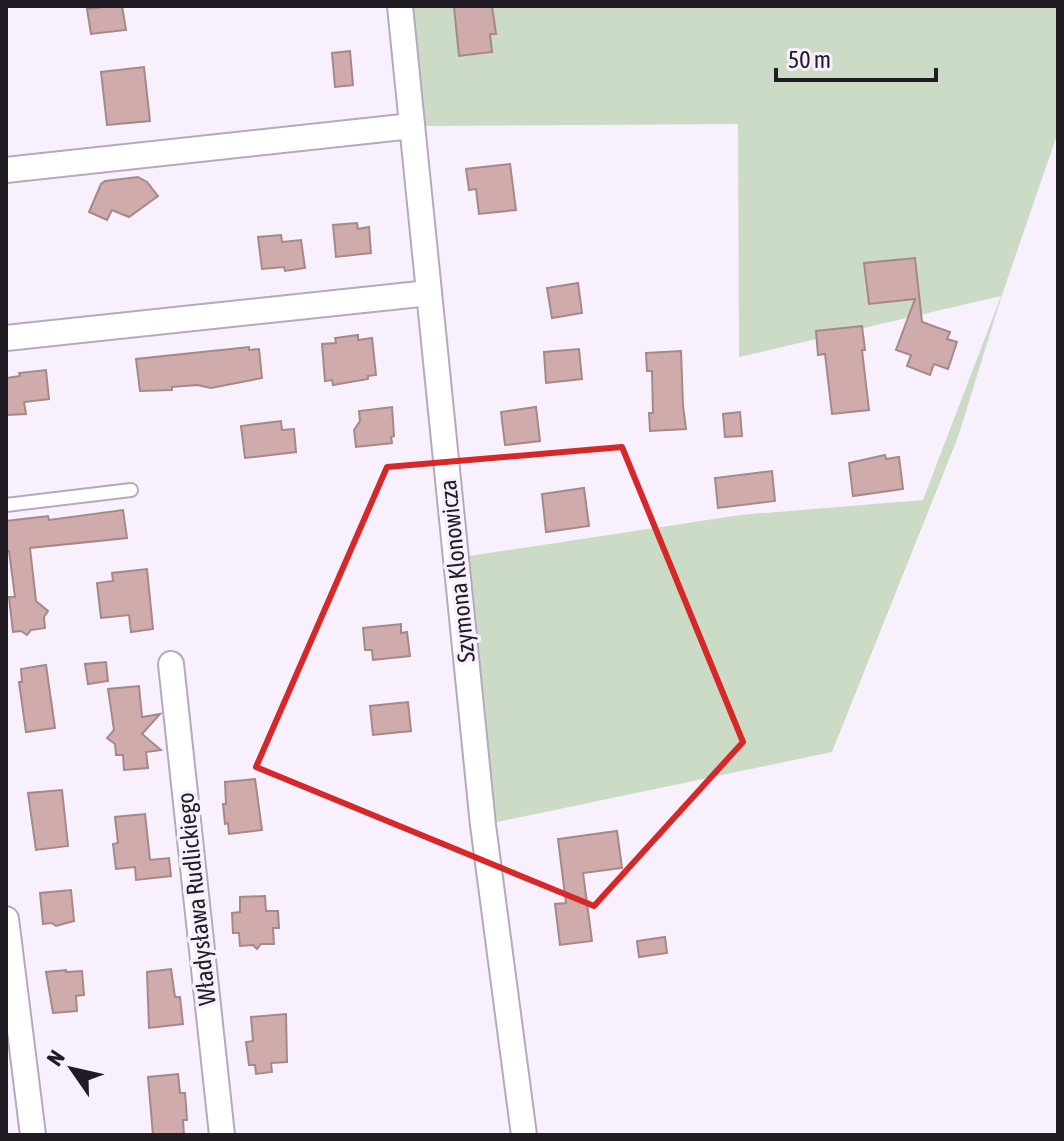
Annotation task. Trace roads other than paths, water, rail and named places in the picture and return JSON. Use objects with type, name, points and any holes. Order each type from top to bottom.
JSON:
[{"type":"street","name":"Szymona Klonowicza","points":[[400,6],[483,825],[524,1135]]},
{"type":"street","points":[[6,170],[412,126]]},
{"type":"street","points":[[6,338],[429,293]]},
{"type":"street","name":"Władysława Rudlickiego","points":[[171,664],[222,1135]]},
{"type":"street","points":[[6,919],[33,1135]]},
{"type":"lane","points":[[6,505],[131,490]]}]
